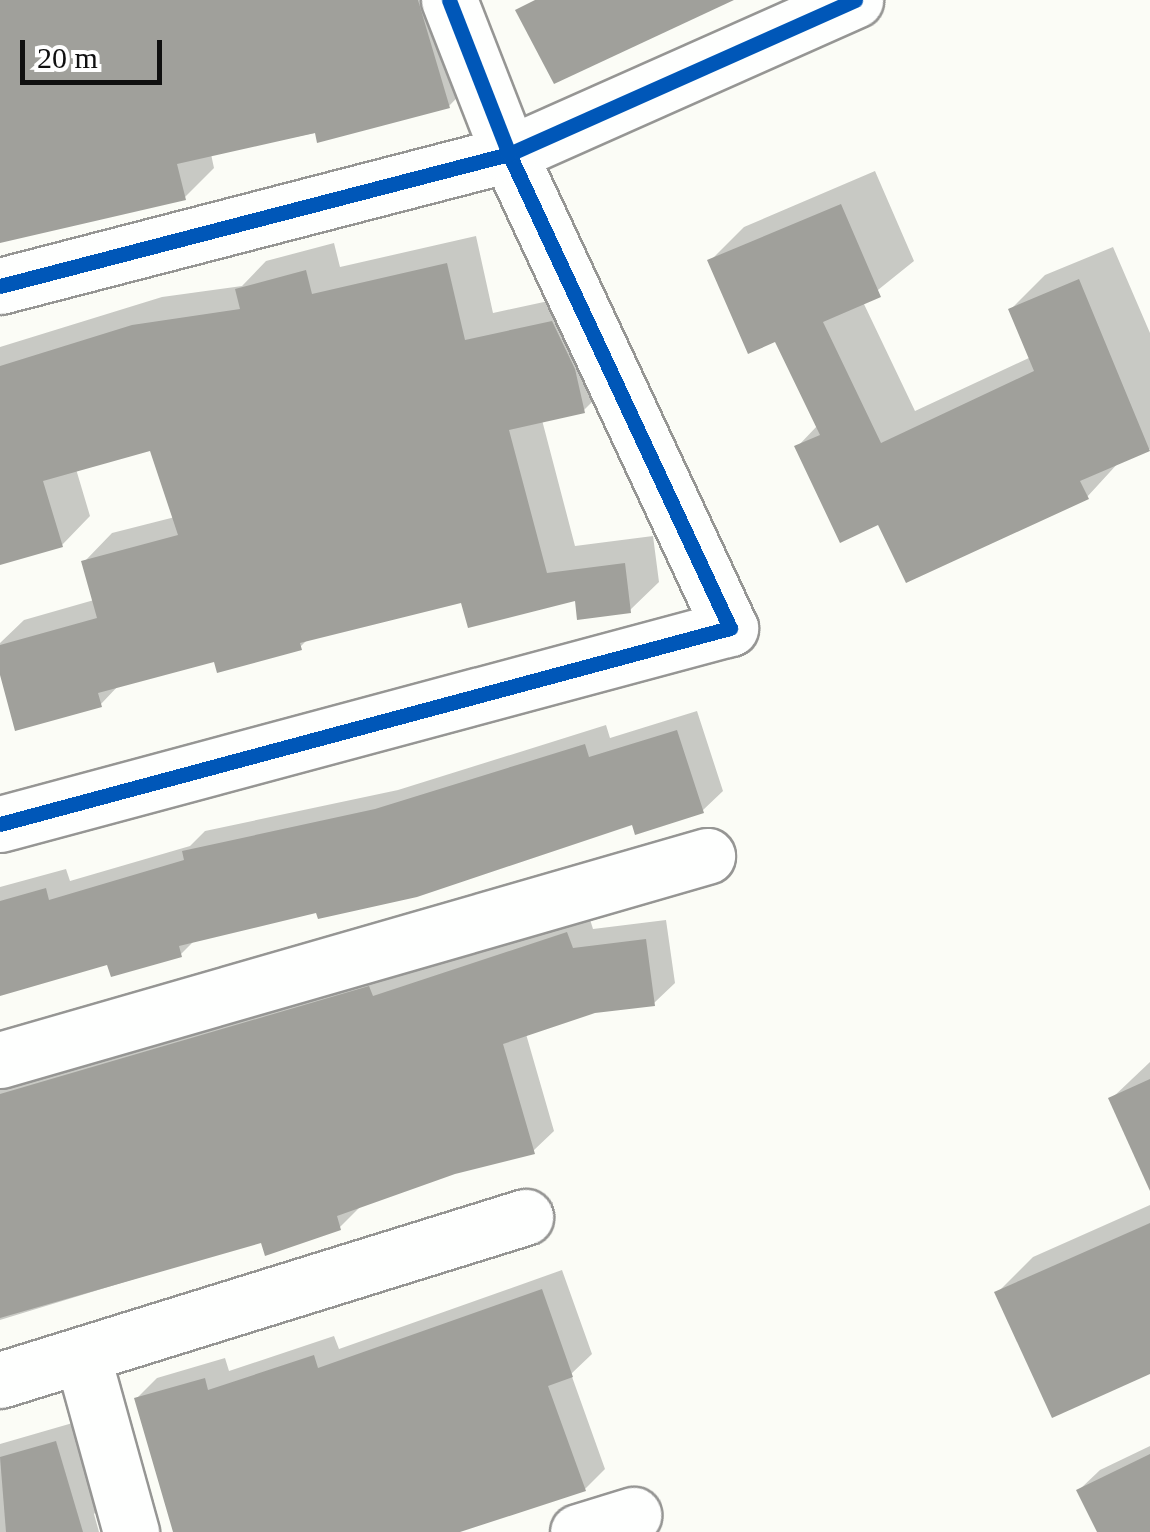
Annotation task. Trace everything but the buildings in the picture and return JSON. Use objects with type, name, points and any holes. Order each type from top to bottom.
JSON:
[{"type":"street","points":[[0,824],[730,628],[508,154],[449,0]]},
{"type":"street","points":[[0,286],[508,154],[855,0]]},
{"type":"street","points":[[0,1060],[707,856]]},
{"type":"street","points":[[0,1380],[525,1217]]},
{"type":"street","points":[[82,1354],[131,1532]]},
{"type":"street","points":[[578,1532],[633,1515]]},
{"type":"cycle path","points":[[0,824],[730,628],[509,154],[449,0]]},
{"type":"cycle path","points":[[0,286],[509,154],[855,0]]}]
